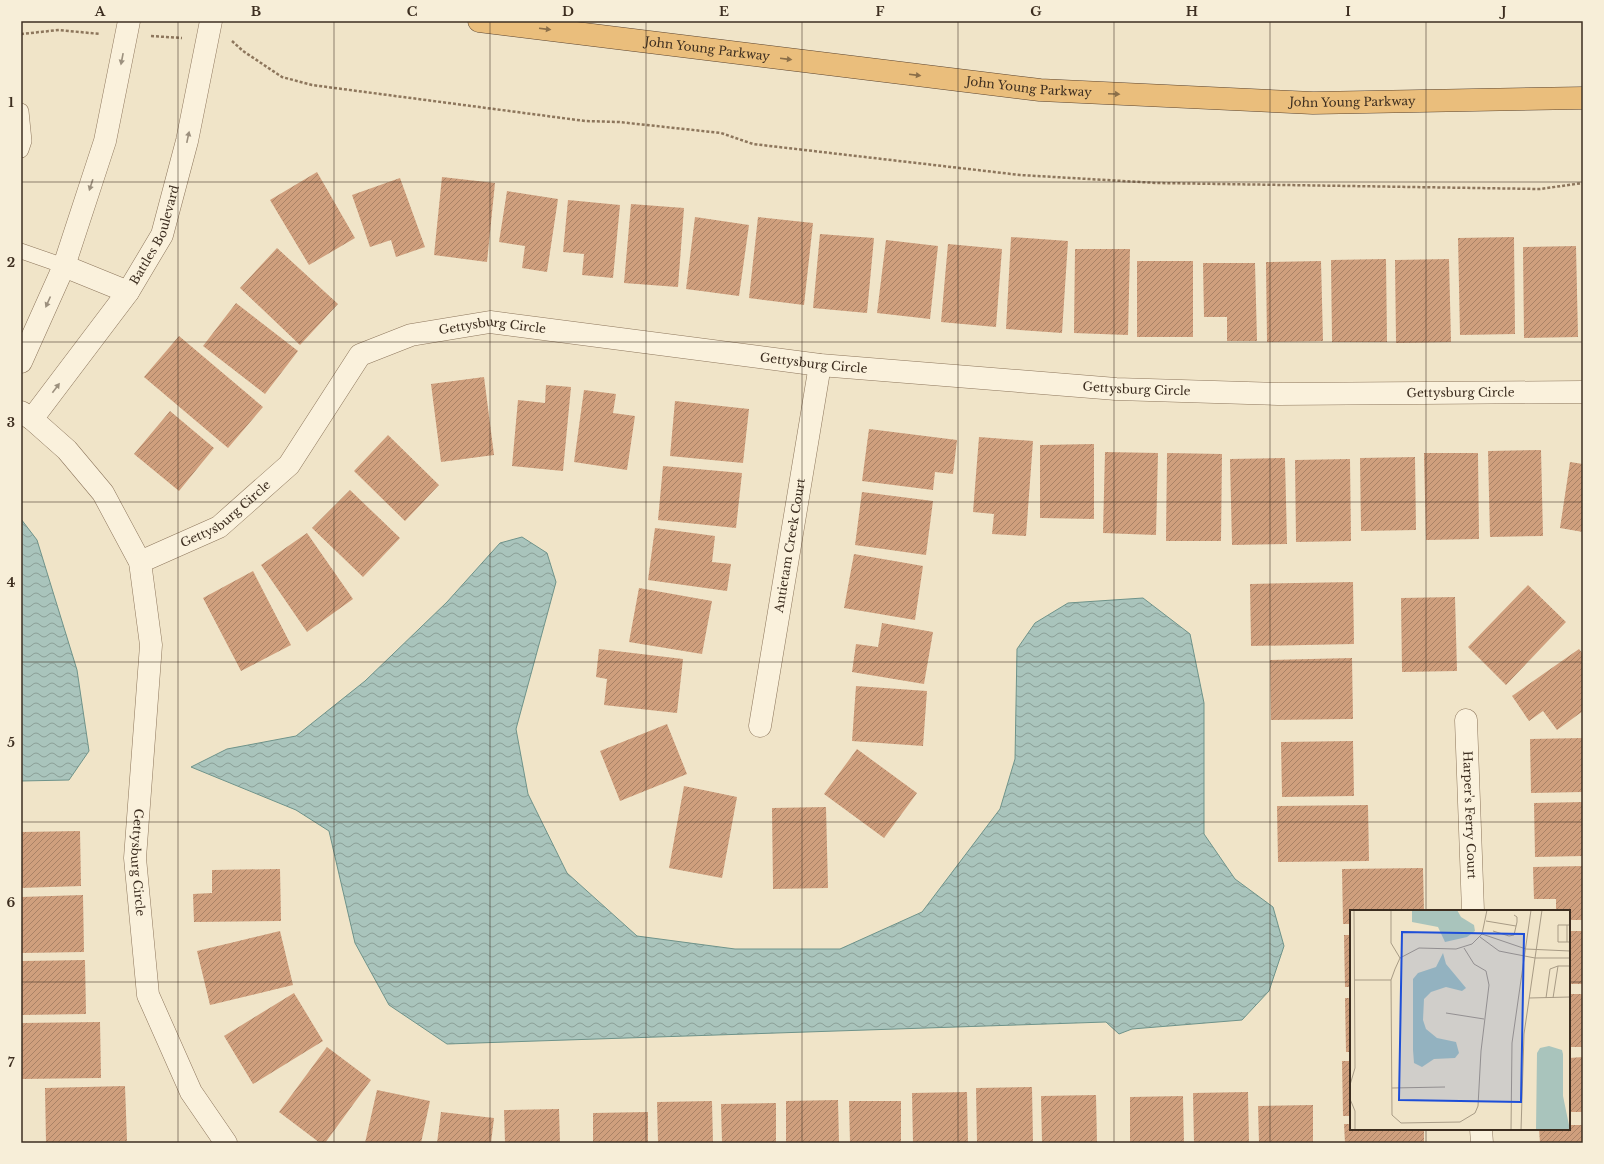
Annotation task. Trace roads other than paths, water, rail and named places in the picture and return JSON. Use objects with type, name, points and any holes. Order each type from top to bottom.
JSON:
[{"type":"highway","name":"John Young Parkway","points":[[479,21],[1040,90],[1313,103],[1583,98]]},
{"type":"street","points":[[21,362],[64,266],[105,141],[128,28]]},
{"type":"street","name":"Battles Boulevard","points":[[27,416],[128,292],[162,235],[187,141],[209,30]]},
{"type":"street","points":[[64,266],[128,292]]},
{"type":"street","name":"Gettysburg Circle","points":[[140,562],[219,527],[288,465],[360,355],[411,335],[490,322],[820,365],[1124,389],[1278,394],[1583,392]]},
{"type":"street","name":"Antietam Creek Court","points":[[760,726],[820,365]]},
{"type":"street","name":"Gettysburg Circle","points":[[27,416],[67,450],[103,493],[140,562],[151,644],[135,858],[148,995],[191,1092],[226,1143]]},
{"type":"street","name":"Harper's Ferry Court","points":[[1466,720],[1473,910]]},
{"type":"street","points":[[1481,1130],[1482,1143]]},
{"type":"lane","points":[[21,111],[24,141],[21,150]]},
{"type":"lane","points":[[21,251],[64,266]]},
{"type":"water","points":[[21,519],[37,540],[77,670],[89,751],[69,780],[21,781]]},
{"type":"water","points":[[522,537],[547,553],[556,582],[516,729],[528,794],[567,873],[637,936],[735,949],[840,949],[922,912],[1000,809],[1015,759],[1017,649],[1035,623],[1068,603],[1143,598],[1190,634],[1204,703],[1204,834],[1235,879],[1273,907],[1284,946],[1269,991],[1242,1020],[1132,1029],[1119,1034],[1106,1022],[447,1044],[389,1005],[355,943],[329,831],[296,810],[191,767],[227,749],[296,736],[365,681],[447,602],[500,543]]}]
